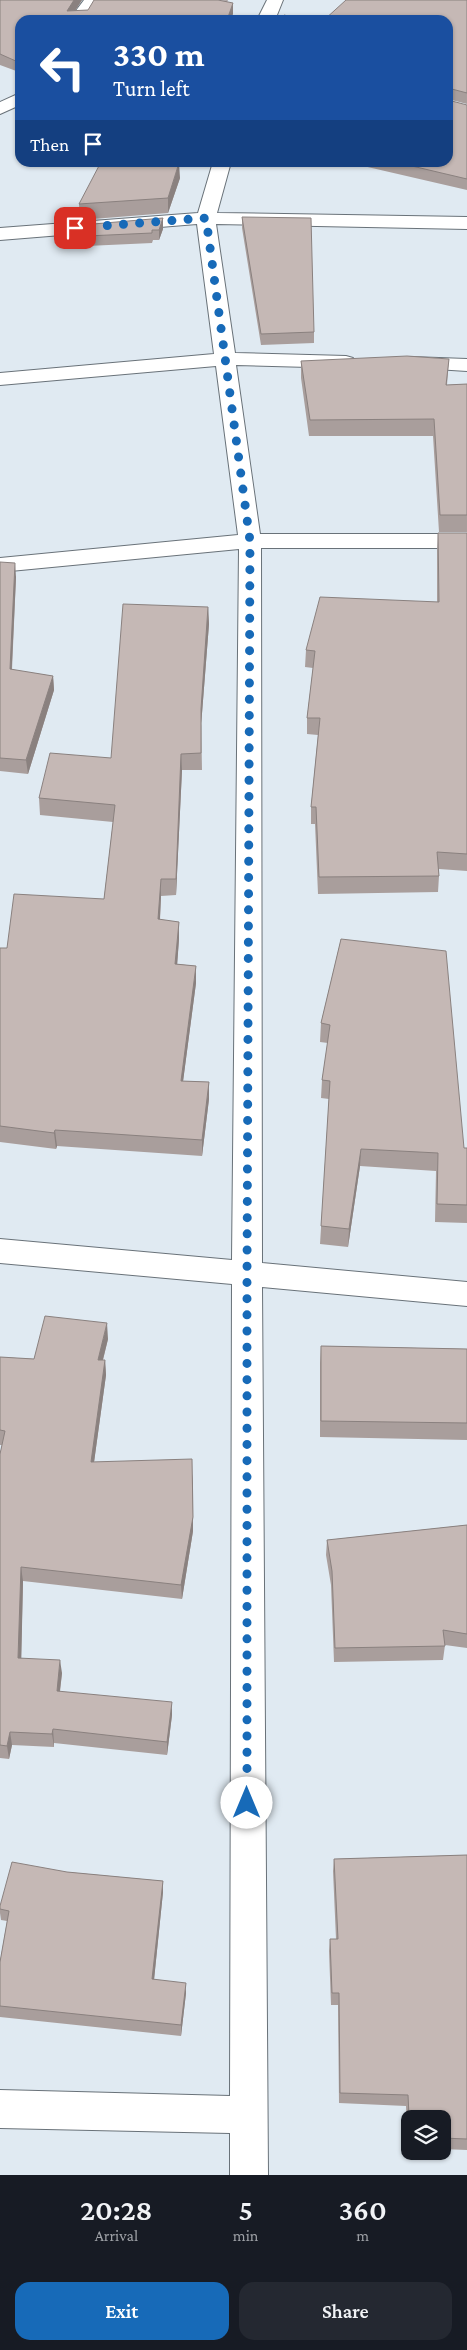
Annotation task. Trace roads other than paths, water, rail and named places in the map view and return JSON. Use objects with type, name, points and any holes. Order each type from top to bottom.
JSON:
[{"type":"street","points":[[82,15],[92,0]]},
{"type":"street","points":[[268,15],[274,0]]},
{"type":"street","points":[[0,109],[15,101]]},
{"type":"street","points":[[221,167],[206,218],[250,541],[247,1275],[248,2175]]},
{"type":"street","points":[[0,234],[206,218],[467,223]]},
{"type":"street","points":[[0,379],[226,359],[361,362]]},
{"type":"street","points":[[390,363],[467,365]]},
{"type":"street","points":[[0,565],[250,541],[467,541]]},
{"type":"street","points":[[0,1251],[467,1294]]},
{"type":"street","points":[[0,2109],[248,2116]]}]
